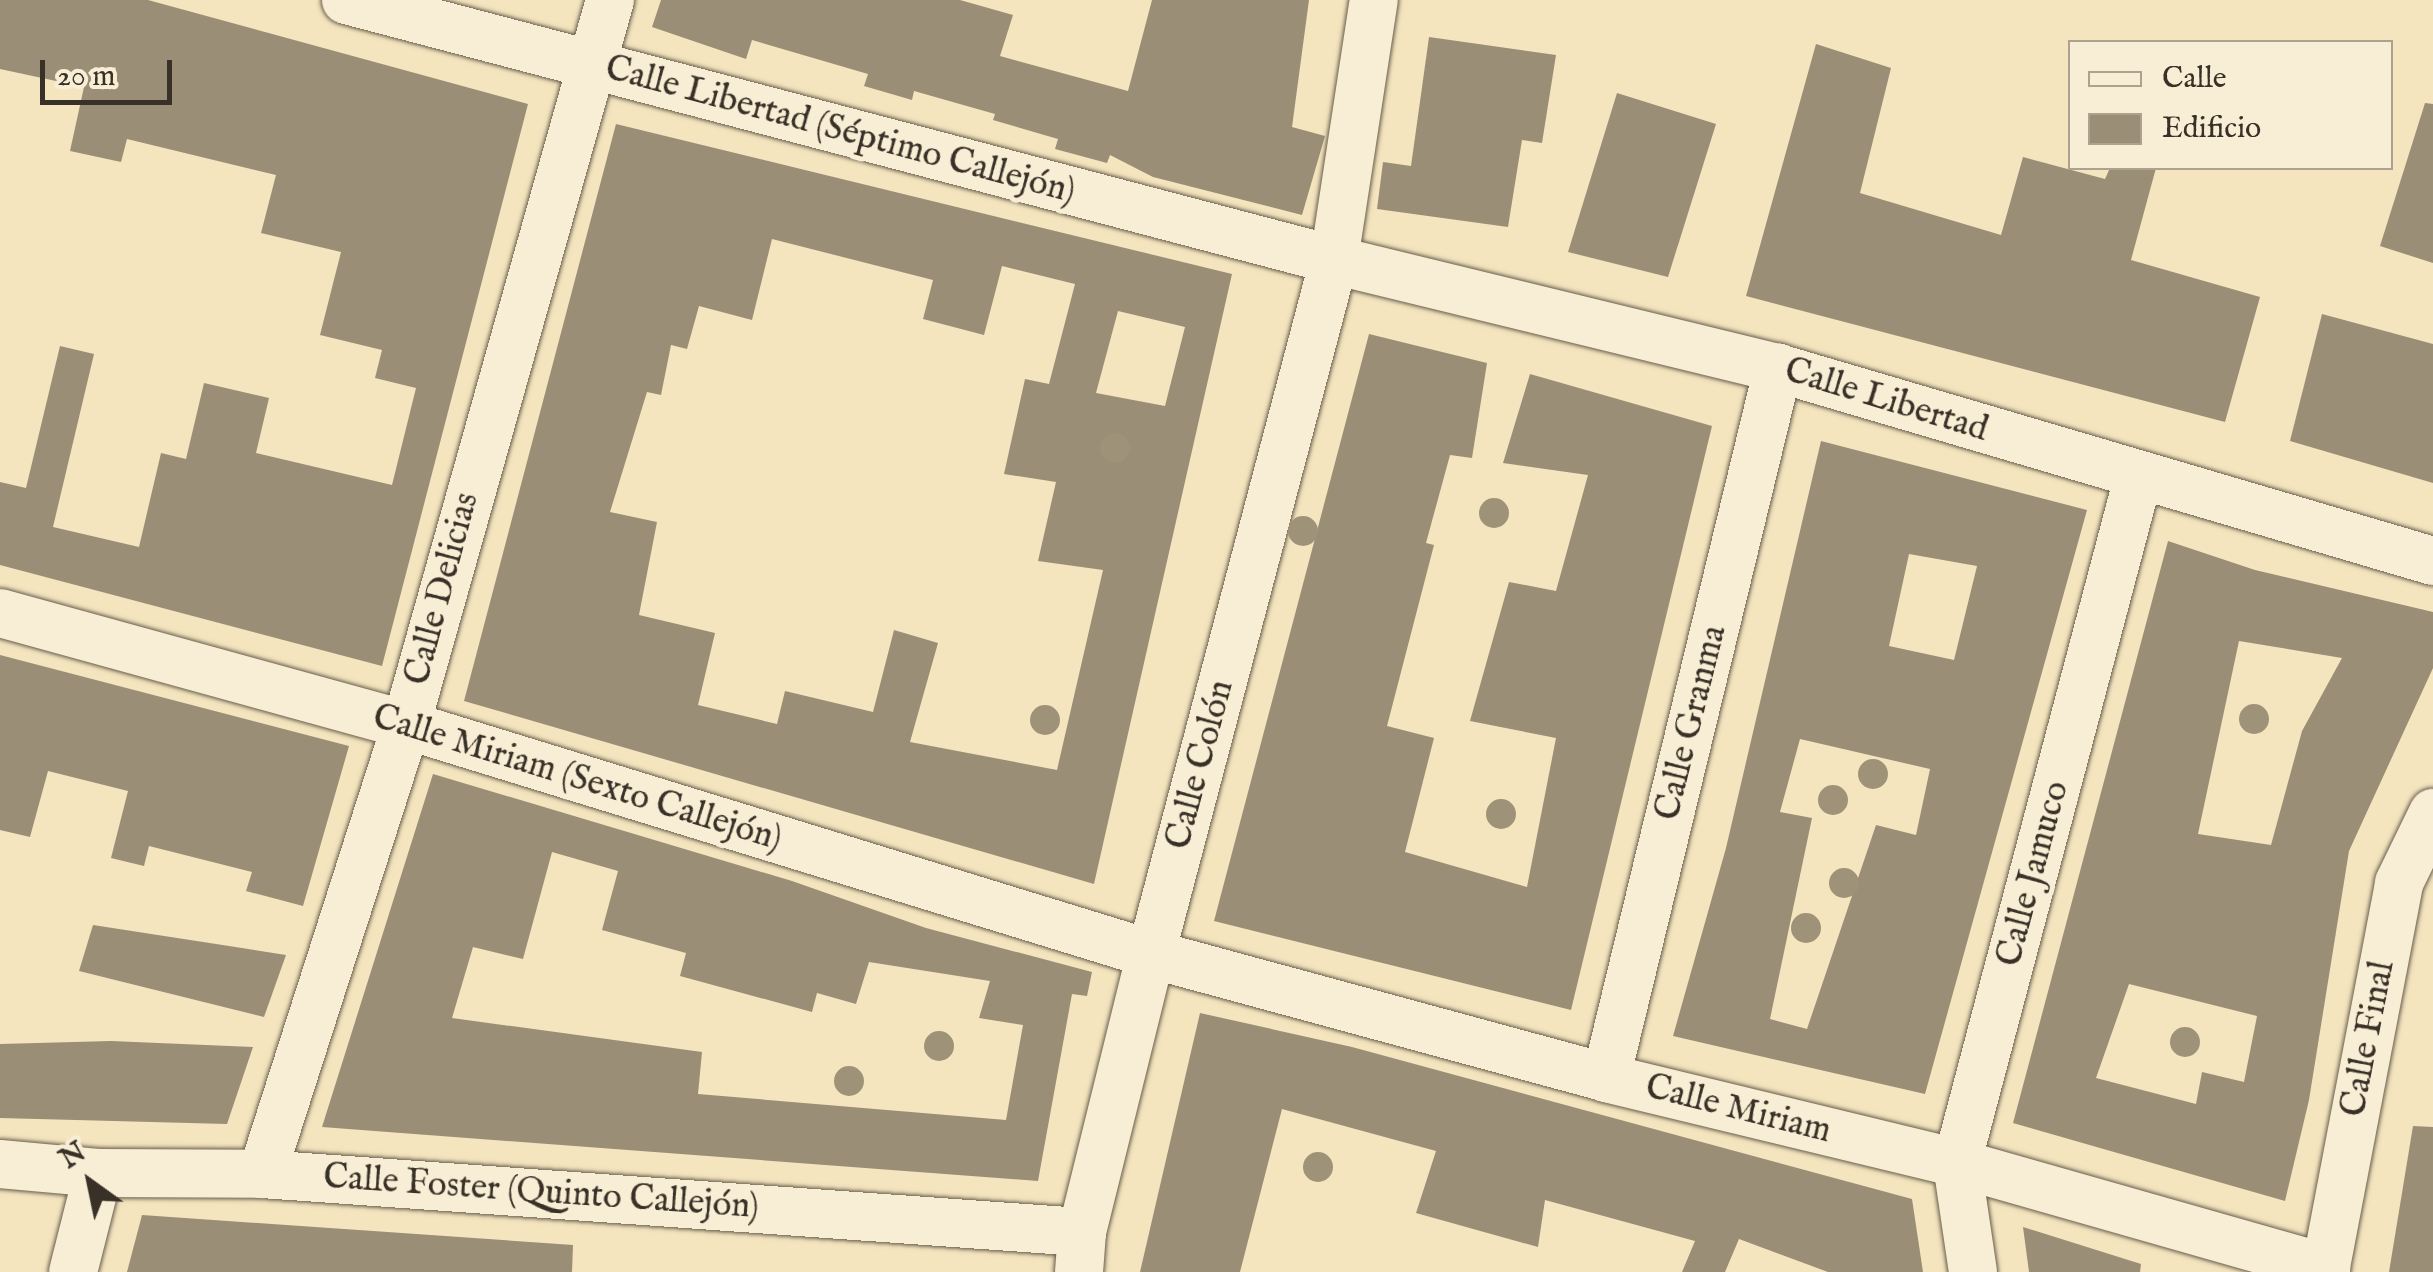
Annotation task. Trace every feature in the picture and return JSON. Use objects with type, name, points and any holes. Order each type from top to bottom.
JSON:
[{"type":"street","name":"Calle Libertad (Séptimo Callejón)","points":[[346,0],[1334,260]]},
{"type":"street","name":"Calle Delicias","points":[[262,1174],[406,725],[586,65],[610,0]]},
{"type":"street","name":"Calle Colón","points":[[1081,1252],[1151,954],[1334,260],[1374,0]]},
{"type":"street","name":"Calle Libertad","points":[[1334,260],[1778,368],[2138,478],[2433,561]]},
{"type":"street","name":"Calle Granma","points":[[1606,1078],[1778,368]]},
{"type":"street","name":"Calle Jamuco","points":[[1973,1272],[1958,1163],[2138,478]]},
{"type":"street","name":"Calle Miriam (Sexto Callejón)","points":[[0,613],[406,725],[1151,954]]},
{"type":"street","name":"Calle Final","points":[[2325,1270],[2399,883],[2433,813]]},
{"type":"street","name":"Calle Miriam","points":[[1151,954],[1606,1078],[1958,1163],[2325,1270]]},
{"type":"street","name":"Calle Foster (Quinto Callejón)","points":[[0,1164],[98,1173],[262,1174],[1081,1252]]},
{"type":"street","points":[[74,1272],[98,1173]]},
{"type":"building","points":[[0,0],[148,0],[528,104],[382,666],[0,565],[0,482],[26,488],[60,346],[94,354],[53,527],[139,547],[161,453],[186,459],[204,383],[269,398],[256,453],[392,485],[416,388],[375,378],[382,350],[320,335],[341,252],[261,233],[276,175],[127,139],[121,162],[70,151],[84,87],[0,69]]},
{"type":"building","points":[[661,0],[960,0],[1013,15],[1000,56],[1128,91],[1152,0],[1309,0],[1292,127],[1325,136],[1302,215],[1153,177],[1110,155],[1107,163],[1055,149],[1058,139],[993,120],[995,114],[914,91],[912,100],[864,86],[868,74],[752,40],[746,59],[652,27]]},
{"type":"building","points":[[1429,37],[1556,55],[1542,143],[1522,140],[1508,227],[1377,209],[1383,162],[1411,166]]},
{"type":"building","points":[[1816,44],[1891,68],[1860,193],[2001,235],[2023,157],[2105,179],[2109,170],[2155,170],[2131,260],[2260,297],[2225,422],[1746,296]]},
{"type":"building","points":[[1617,93],[1716,124],[1668,277],[1568,252]]},
{"type":"building","points":[[2425,103],[2433,104],[2433,263],[2380,246]]},
{"type":"building","points":[[616,124],[1232,274],[1094,884],[464,701]],"holes":[[[772,239],[933,280],[923,319],[984,335],[1002,266],[1075,284],[1049,384],[1025,379],[1004,474],[1056,482],[1038,561],[1103,570],[1057,770],[910,742],[938,643],[894,630],[873,712],[785,691],[777,724],[698,705],[715,633],[639,615],[657,522],[610,512],[647,392],[661,395],[671,345],[687,349],[699,306],[752,320]],[[1118,311],[1185,327],[1165,406],[1096,393]]]},
{"type":"building","points":[[2322,314],[2433,344],[2433,483],[2290,441]]},
{"type":"building","points":[[1369,334],[1487,363],[1472,458],[1450,455],[1426,543],[1434,545],[1387,726],[1434,738],[1405,852],[1527,887],[1556,738],[1470,721],[1509,582],[1556,591],[1588,475],[1503,463],[1530,374],[1712,426],[1571,1010],[1214,921]]},
{"type":"building","points":[[1821,441],[2087,510],[1925,1094],[1673,1036],[1726,848]],"holes":[[[1909,554],[1977,566],[1954,660],[1889,646]],[[1800,739],[1930,769],[1916,835],[1876,825],[1807,1029],[1770,1019],[1812,818],[1780,812]]]},
{"type":"building","points":[[2168,541],[2255,570],[2433,612],[2433,668],[2349,851],[2309,1100],[2285,1201],[2013,1123]],"holes":[[[2239,641],[2342,658],[2302,731],[2271,845],[2198,834]],[[2129,984],[2257,1016],[2244,1082],[2202,1072],[2196,1104],[2096,1078]]]},
{"type":"building","points":[[0,655],[349,746],[303,906],[246,891],[252,872],[149,846],[144,866],[111,858],[128,791],[48,771],[30,837],[0,830]]},
{"type":"building","points":[[433,774],[792,881],[926,928],[1092,972],[1087,996],[1072,994],[1038,1181],[322,1127]],"holes":[[[552,852],[618,871],[602,930],[686,953],[680,976],[812,1012],[817,993],[856,1004],[869,962],[990,981],[979,1018],[1023,1025],[1006,1120],[698,1094],[702,1052],[452,1018],[473,947],[523,959]]]},
{"type":"building","points":[[93,925],[286,955],[264,1017],[79,971]]},
{"type":"building","points":[[1200,1013],[1352,1047],[1912,1199],[1923,1272],[1828,1272],[1739,1239],[1725,1272],[1682,1272],[1695,1241],[1545,1200],[1538,1247],[1416,1213],[1436,1151],[1282,1109],[1240,1272],[1140,1272]]},
{"type":"building","points":[[111,1041],[253,1047],[227,1124],[0,1118],[0,1044]]},
{"type":"building","points":[[2413,1126],[2433,1127],[2433,1272],[2389,1272]]},
{"type":"building","points":[[142,1215],[573,1245],[572,1272],[127,1272]]},
{"type":"building","points":[[2023,1227],[2141,1264],[2140,1272],[2029,1272]]}]
